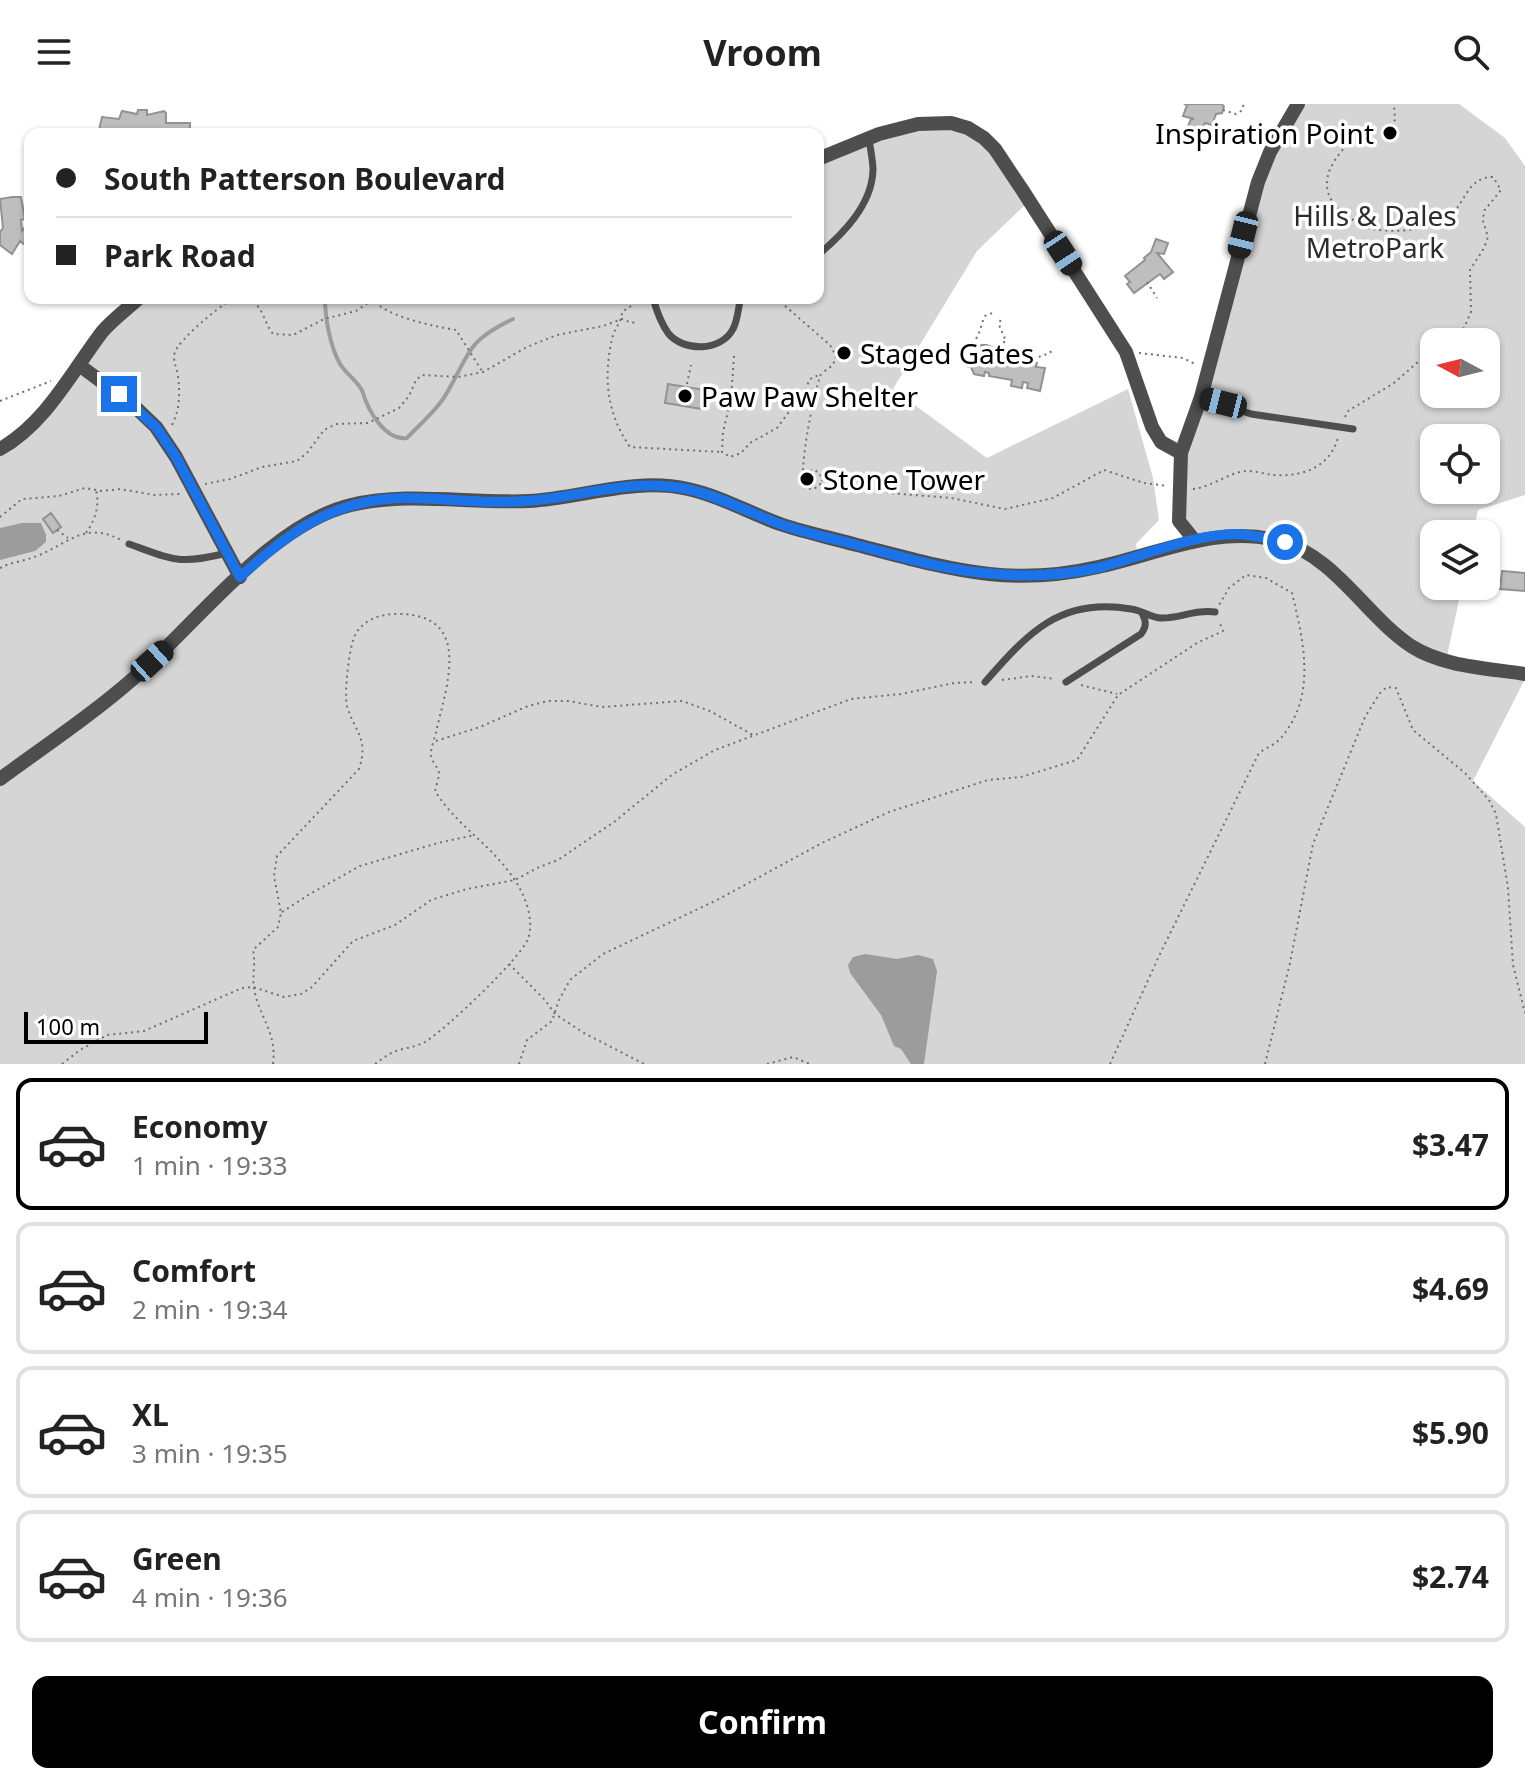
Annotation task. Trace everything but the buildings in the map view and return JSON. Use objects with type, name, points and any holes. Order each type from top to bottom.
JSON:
[{"type":"street","points":[[1195,541],[1179,521],[1181,453],[1201,397],[1258,182],[1270,152],[1298,104]]},
{"type":"street","points":[[824,157],[903,127],[942,123],[968,128],[984,138],[1023,191],[1126,352],[1152,427],[1161,442],[1181,453]]},
{"type":"street","points":[[0,449],[29,429],[103,331],[132,304]]},
{"type":"street","points":[[79,365],[133,405],[165,441],[240,577]]},
{"type":"street","points":[[0,779],[132,680],[240,577],[295,530],[350,505],[404,498],[502,502],[660,485],[706,494],[787,526],[921,562],[994,574],[1043,575],[1094,568],[1195,541],[1240,534],[1285,542],[1318,560],[1397,636],[1413,647],[1446,661],[1525,674]]},
{"type":"lane","points":[[824,250],[856,216],[869,193],[873,170],[869,138]]},
{"type":"lane","points":[[656,304],[668,332],[679,343],[705,346],[718,344],[734,328],[740,304]]},
{"type":"lane","points":[[1201,397],[1251,414],[1353,429]]},
{"type":"lane","points":[[129,544],[175,560],[188,561],[227,552]]},
{"type":"lane","points":[[985,682],[1014,649],[1036,630],[1072,609],[1133,609],[1167,618],[1202,610],[1215,612]]},
{"type":"lane","points":[[1066,682],[1141,634],[1146,620],[1142,613]]},
{"type":"path","points":[[1223,110],[1236,114],[1244,104]]},
{"type":"path","points":[[821,374],[812,401],[812,418],[802,462],[801,483],[805,488],[814,489],[829,477],[868,483],[889,493],[951,498],[1005,509],[1053,498],[1104,470],[1144,483],[1198,489],[1246,471],[1274,475],[1300,474],[1319,466],[1337,442],[1339,427],[1348,411],[1394,383],[1419,361],[1434,341],[1464,328],[1471,312],[1470,270],[1488,237],[1483,221],[1484,211],[1501,190],[1493,177],[1474,181],[1445,220],[1414,229],[1371,229],[1344,213],[1328,198],[1327,181],[1334,159],[1348,139],[1360,132],[1387,131],[1395,120],[1394,104]]},
{"type":"path","points":[[1147,282],[1157,298]]},
{"type":"path","points":[[165,441],[180,403],[174,361],[176,350],[185,336],[226,304]]},
{"type":"path","points":[[255,304],[273,334],[293,335],[324,319],[356,311],[365,304]]},
{"type":"path","points":[[376,304],[413,321],[456,330],[483,372]]},
{"type":"path","points":[[631,306],[622,312],[608,366],[610,408],[619,432],[630,447],[722,452],[730,457],[777,428],[810,379],[833,365],[836,356],[830,345],[783,304]]},
{"type":"path","points":[[966,345],[973,343],[981,332],[985,316],[995,312]]},
{"type":"path","points":[[993,349],[1006,341],[999,325],[1001,318]]},
{"type":"path","points":[[0,517],[22,499],[59,496],[85,488],[177,495],[262,467],[297,461],[324,430],[336,424],[368,423],[399,408],[422,375],[458,377],[483,372],[527,347],[557,335],[622,319],[632,323],[638,321]]},
{"type":"path","points":[[1030,362],[1031,358],[1054,350]]},
{"type":"path","points":[[1126,352],[1183,358],[1208,371]]},
{"type":"path","points":[[722,452],[734,356]]},
{"type":"path","points":[[687,384],[691,365]]},
{"type":"path","points":[[0,401],[49,380],[62,386]]},
{"type":"path","points":[[803,473],[815,470],[822,481]]},
{"type":"path","points":[[85,533],[98,504],[95,489]]},
{"type":"path","points":[[57,530],[69,538]]},
{"type":"path","points":[[0,568],[33,558],[69,538],[85,533],[108,532],[129,544]]},
{"type":"path","points":[[519,1064],[527,1040],[552,1021],[570,980],[603,954],[889,812],[988,780],[1021,777],[1077,760],[1118,695],[1197,643],[1223,631],[1215,612],[1229,588],[1246,575],[1266,578],[1292,593],[1300,625],[1306,683],[1302,699],[1277,742],[1259,753],[1159,956],[1110,1064]]},
{"type":"path","points":[[273,1064],[276,1049],[253,987],[253,950],[278,927],[281,913],[274,876],[277,856],[320,814],[359,769],[364,753],[346,704],[350,652],[355,634],[382,614],[411,614],[436,622],[447,637],[450,673],[431,755],[439,773],[435,791],[449,813],[497,855],[515,880],[529,912],[530,928],[527,941],[509,964],[454,1021],[422,1044],[392,1053],[375,1064]]},
{"type":"path","points":[[62,1064],[107,1035],[144,1031],[242,988],[253,987],[284,997],[301,994],[312,987],[353,941],[395,925],[431,900],[515,880],[558,860],[695,760],[851,699],[901,694],[954,683],[1032,676],[1118,695]]},
{"type":"path","points":[[1265,1064],[1290,963],[1313,844],[1365,717],[1387,687],[1396,688],[1413,730],[1465,773],[1489,800],[1496,814],[1508,888],[1513,965],[1525,1013]]},
{"type":"path","points":[[434,741],[548,701],[602,707],[682,701],[710,711],[754,736]]},
{"type":"path","points":[[281,913],[360,866],[475,835]]},
{"type":"path","points":[[509,964],[555,1014],[644,1064]]},
{"type":"path","points":[[767,1064],[793,1057],[810,1064]]},
{"type":"green space","name":"Hills & Dales MetroPark","points":[[1298,104],[1459,104],[1505,138],[1525,166],[1525,495],[1500,503],[1500,424],[1420,424],[1420,504],[1497,504],[1478,510],[1476,520],[1420,520],[1420,600],[1459,600],[1446,661],[1525,679],[1473,781],[1525,827],[1525,1064],[0,1064],[0,449],[11,443],[134,304],[824,304],[824,157],[942,123],[984,138],[1029,201],[977,251],[893,389],[987,458],[1128,389],[1153,478],[1159,520],[1136,544],[1138,557],[1195,540],[1179,521],[1179,488],[1258,182]]},
{"type":"shaded area","points":[[41,523],[46,542],[35,551],[0,560],[0,528]]},
{"type":"shaded area","points":[[865,954],[897,959],[918,955],[933,959],[937,971],[924,1064],[911,1064],[901,1049],[894,1046],[881,1015],[850,973],[848,965],[853,957]]},
{"type":"waterway","points":[[325,304],[333,349],[340,364],[361,389],[379,423],[399,438],[407,438],[437,407],[477,343],[513,319]]},
{"type":"place","name":"Inspiration Point","points":[[1390,133]]},
{"type":"place","name":"Staged Gates","points":[[844,353]]},
{"type":"place","name":"Paw Paw Shelter","points":[[685,396]]},
{"type":"place","name":"Stone Tower","points":[[807,479]]},
{"type":"route","points":[[119,394],[156,427],[176,457],[240,577],[295,530],[350,505],[404,498],[502,502],[538,500],[660,485],[686,488],[787,526],[921,562],[994,574],[1043,575],[1094,568],[1229,535],[1265,537],[1285,542]]}]
